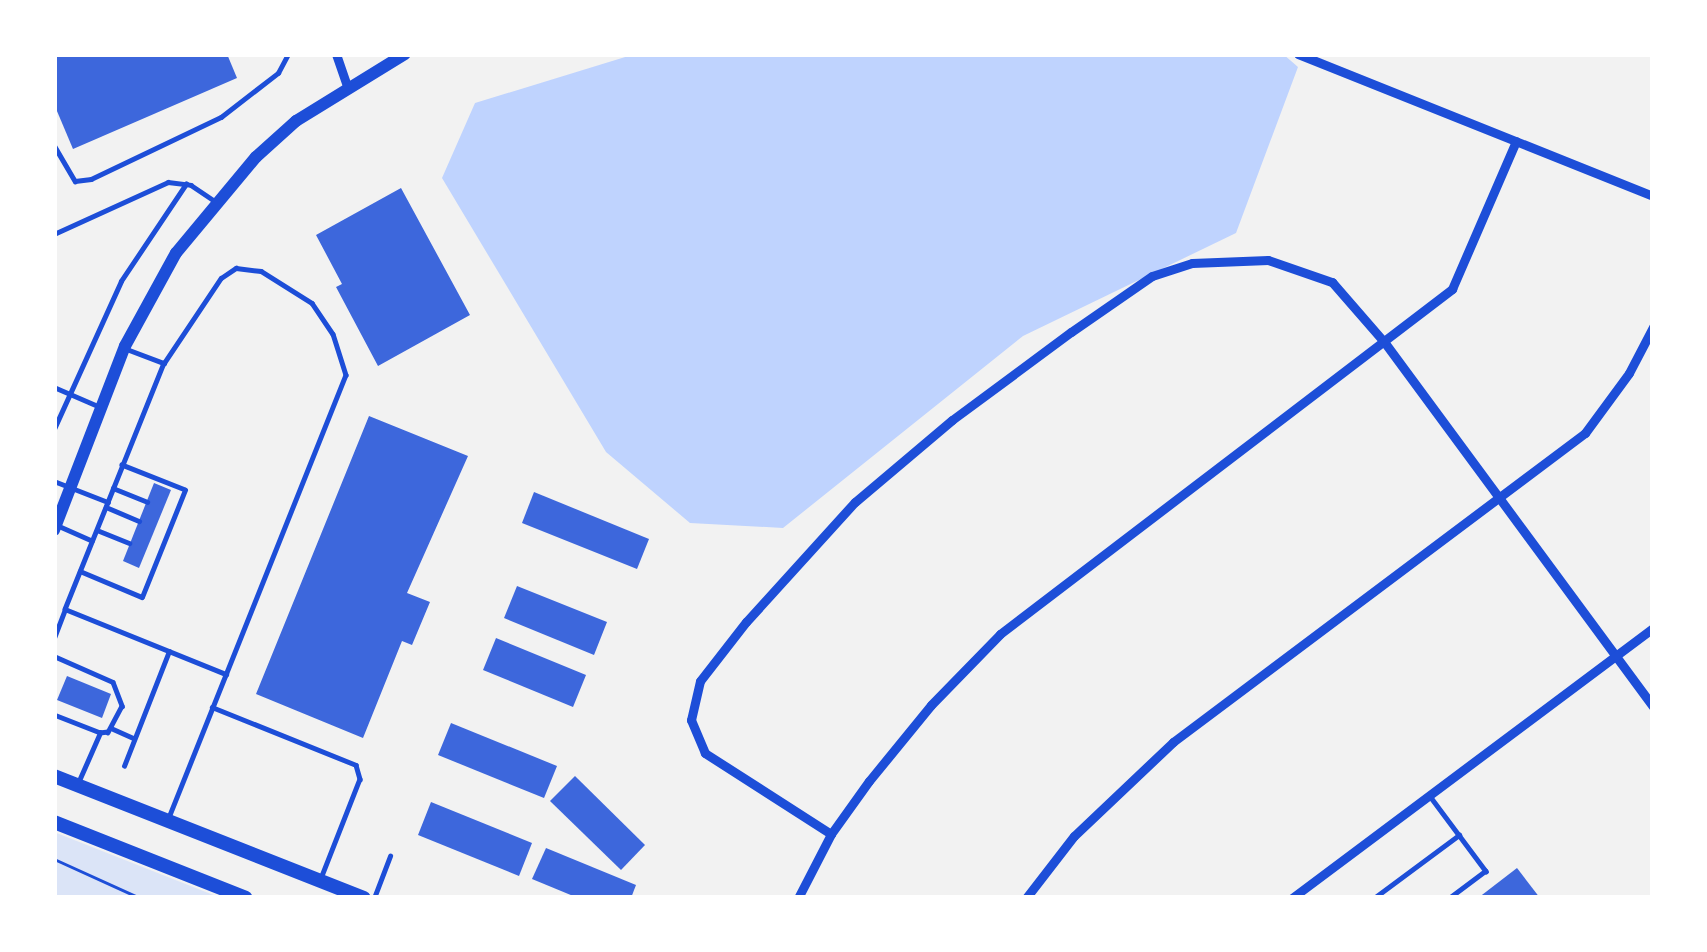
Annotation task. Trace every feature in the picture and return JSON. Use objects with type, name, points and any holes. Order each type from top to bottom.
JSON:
[{"type":"main road","points":[[55,528],[124,348],[176,254],[216,202],[296,121],[405,54]]},
{"type":"main road","points":[[54,776],[364,898]]},
{"type":"main road","points":[[54,822],[246,898]]},
{"type":"street","points":[[336,54],[347,86]]},
{"type":"street","points":[[1298,54],[1653,196]]},
{"type":"street","points":[[797,898],[831,834],[931,705],[1000,634],[1434,305],[1462,273],[1516,141]]},
{"type":"street","points":[[831,834],[713,760],[697,740],[690,710],[700,681],[746,622],[855,502],[952,420],[1071,332],[1152,276],[1192,263],[1249,258],[1318,275],[1348,297],[1653,706]]},
{"type":"street","points":[[1026,898],[1074,836],[1158,755],[1585,433],[1629,374],[1653,327]]},
{"type":"street","points":[[1292,898],[1653,628]]},
{"type":"lane","points":[[54,145],[63,169],[75,181],[91,179],[221,117],[278,74],[288,54]]},
{"type":"lane","points":[[54,234],[168,182],[186,184],[216,202]]},
{"type":"lane","points":[[54,429],[122,281],[186,184]]},
{"type":"lane","points":[[54,638],[164,363],[221,278],[236,268],[261,271],[312,303],[332,334],[346,375],[168,821]]},
{"type":"lane","points":[[124,348],[164,363]]},
{"type":"lane","points":[[54,387],[102,408]]},
{"type":"lane","points":[[80,572],[142,597],[176,514],[185,490],[122,465]]},
{"type":"lane","points":[[54,482],[139,520]]},
{"type":"lane","points":[[113,488],[146,502]]},
{"type":"lane","points":[[163,509],[176,514]]},
{"type":"lane","points":[[55,528],[92,541]]},
{"type":"lane","points":[[156,528],[168,532]]},
{"type":"lane","points":[[97,530],[130,543]]},
{"type":"lane","points":[[147,550],[159,555]]},
{"type":"lane","points":[[65,609],[226,674]]},
{"type":"lane","points":[[124,766],[169,651]]},
{"type":"lane","points":[[54,656],[113,682],[122,706],[111,728],[100,733],[77,785]]},
{"type":"lane","points":[[212,707],[356,765],[359,779],[320,881]]},
{"type":"lane","points":[[54,715],[100,733]]},
{"type":"lane","points":[[111,728],[135,738]]},
{"type":"lane","points":[[1430,796],[1486,871],[1450,898]]},
{"type":"lane","points":[[1375,898],[1460,835]]},
{"type":"lane","points":[[374,898],[390,856]]},
{"type":"path","points":[[54,859],[140,898]]},
{"type":"shaded area","points":[[54,832],[221,898],[54,898]]},
{"type":"water","points":[[635,54],[1283,54],[1298,67],[1236,233],[1023,336],[783,528],[690,523],[606,452],[442,178],[475,103]]},
{"type":"building","points":[[54,54],[227,54],[237,78],[73,149],[54,104]]},
{"type":"building","points":[[401,188],[470,315],[378,366],[336,287],[342,284],[316,235]]},
{"type":"building","points":[[369,416],[468,456],[407,593],[430,602],[412,645],[402,641],[363,738],[256,694]]},
{"type":"building","points":[[154,483],[171,490],[139,568],[123,561]]},
{"type":"building","points":[[534,492],[649,539],[637,569],[522,523]]},
{"type":"building","points":[[517,586],[607,622],[594,655],[504,618]]},
{"type":"building","points":[[496,638],[586,675],[573,707],[483,670]]},
{"type":"building","points":[[67,676],[111,694],[102,718],[57,700]]},
{"type":"building","points":[[451,723],[557,766],[544,798],[438,755]]},
{"type":"building","points":[[575,776],[645,845],[621,870],[550,801]]},
{"type":"building","points":[[431,802],[532,843],[519,876],[418,835]]},
{"type":"building","points":[[546,848],[636,885],[631,898],[578,898],[532,879]]},
{"type":"building","points":[[1517,868],[1540,898],[1478,898]]}]
